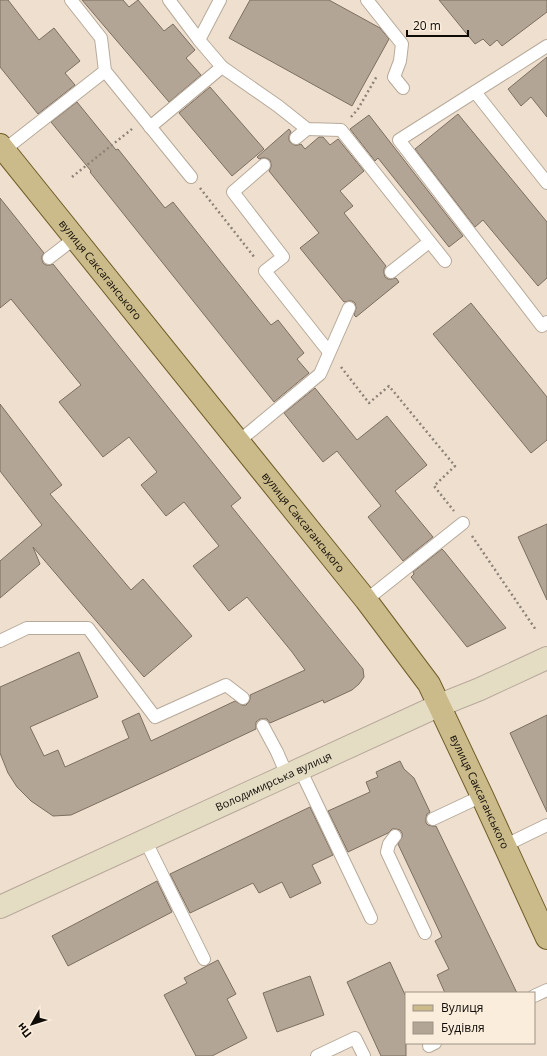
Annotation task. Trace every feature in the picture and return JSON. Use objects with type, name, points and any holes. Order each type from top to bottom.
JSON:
[{"type":"main road","name":"вулиця Саксаганського","points":[[2,147],[366,600],[429,684],[547,938]]},
{"type":"street","name":"Володимирська вулиця","points":[[2,900],[146,840],[440,705],[480,689],[547,658]]},
{"type":"lane","points":[[71,0],[101,38],[105,71],[191,178]]},
{"type":"lane","points":[[169,0],[199,40],[222,67],[307,128],[341,130],[445,261]]},
{"type":"lane","points":[[199,40],[220,0]]},
{"type":"lane","points":[[366,0],[402,44],[400,61],[394,77],[403,88]]},
{"type":"lane","points":[[547,46],[399,140],[542,326],[547,322]]},
{"type":"lane","points":[[150,127],[222,67]]},
{"type":"lane","points":[[2,147],[105,71]]},
{"type":"lane","points":[[475,92],[547,183]]},
{"type":"lane","points":[[296,138],[307,128]]},
{"type":"lane","points":[[264,165],[233,192],[283,257],[265,271],[329,352]]},
{"type":"lane","points":[[49,258],[75,238]]},
{"type":"lane","points":[[391,272],[429,242]]},
{"type":"lane","points":[[239,441],[320,374],[349,308]]},
{"type":"lane","points":[[366,600],[463,523]]},
{"type":"lane","points":[[0,641],[27,628],[88,628],[154,717],[226,684],[243,698]]},
{"type":"lane","points":[[263,726],[277,752],[294,772],[370,918]]},
{"type":"lane","points":[[433,819],[482,796]]},
{"type":"lane","points":[[504,846],[547,825]]},
{"type":"lane","points":[[395,836],[389,844],[388,852],[425,933]]},
{"type":"lane","points":[[146,840],[204,960]]},
{"type":"lane","points":[[535,996],[547,990]]},
{"type":"lane","points":[[317,1056],[355,1038],[364,1056]]},
{"type":"path","points":[[358,109],[378,73]]},
{"type":"path","points":[[72,178],[118,140]]},
{"type":"path","points":[[191,178],[265,271]]},
{"type":"path","points":[[329,352],[369,402],[389,386],[455,466],[434,486],[463,523],[536,630]]},
{"type":"building","points":[[0,0],[8,0],[39,40],[54,28],[80,61],[65,73],[75,85],[38,114],[0,67]]},
{"type":"building","points":[[82,0],[123,0],[129,7],[138,0],[164,31],[173,24],[195,50],[186,58],[201,75],[169,102]]},
{"type":"building","points":[[250,0],[329,0],[380,28],[389,39],[352,106],[229,38]]},
{"type":"building","points":[[439,0],[547,0],[547,12],[502,46],[497,40],[490,46],[483,39],[475,44]]},
{"type":"building","points":[[547,57],[547,117],[531,97],[521,106],[508,89]]},
{"type":"building","points":[[210,87],[264,149],[232,176],[179,113]]},
{"type":"building","points":[[77,102],[116,150],[118,149],[165,208],[173,202],[271,325],[278,320],[304,353],[297,359],[309,373],[274,402],[51,122]]},
{"type":"building","points":[[458,114],[547,222],[547,278],[538,286],[483,220],[475,227],[415,149]]},
{"type":"building","points":[[369,115],[463,236],[449,247],[378,158],[375,161],[350,129]]},
{"type":"building","points":[[289,129],[291,132],[289,136],[290,142],[294,145],[301,144],[305,149],[319,137],[323,137],[330,145],[338,139],[364,171],[340,191],[353,206],[344,213],[386,266],[384,269],[385,277],[388,279],[396,278],[399,282],[356,317],[354,315],[356,308],[355,303],[352,301],[344,302],[300,248],[319,233],[269,171],[271,167],[270,160],[266,158],[259,159],[257,157]]},
{"type":"building","points":[[0,198],[44,253],[42,256],[43,263],[46,265],[53,264],[241,498],[231,506],[363,669],[364,677],[352,690],[324,703],[323,700],[270,723],[267,719],[260,719],[256,722],[256,729],[71,815],[53,816],[31,801],[17,787],[8,773],[0,753],[0,687],[79,652],[98,697],[30,727],[44,756],[58,750],[65,767],[129,738],[122,721],[139,713],[151,741],[235,701],[242,705],[246,705],[249,702],[250,695],[305,670],[247,597],[229,611],[193,566],[219,546],[184,502],[166,516],[141,485],[157,472],[129,437],[103,457],[59,402],[81,385],[11,299],[0,308]]},
{"type":"building","points":[[471,303],[547,397],[547,440],[531,453],[433,334]]},
{"type":"building","points":[[315,388],[357,440],[387,416],[427,465],[395,491],[433,537],[403,561],[368,517],[381,506],[337,451],[323,462],[284,413]]},
{"type":"building","points":[[0,404],[62,485],[50,494],[131,590],[143,579],[192,636],[144,677],[33,547],[40,564],[0,598],[0,561],[42,525],[0,471]]},
{"type":"building","points":[[547,524],[547,600],[518,537]]},
{"type":"building","points":[[442,549],[506,628],[467,647],[411,577],[414,574],[413,572]]},
{"type":"building","points":[[547,715],[547,812],[510,733]]},
{"type":"building","points":[[400,761],[404,769],[414,778],[430,812],[427,814],[426,823],[428,825],[436,826],[517,992],[445,992],[437,975],[449,969],[435,941],[442,937],[398,844],[402,837],[400,830],[392,829],[388,833],[348,852],[328,811],[370,792],[366,782],[378,777],[376,772]]},
{"type":"building","points":[[310,807],[333,855],[312,865],[321,883],[290,898],[282,882],[259,893],[253,883],[190,913],[170,874]]},
{"type":"building","points":[[157,881],[172,912],[68,966],[52,936]]},
{"type":"building","points":[[218,960],[236,994],[227,999],[247,1038],[212,1056],[196,1056],[164,995],[187,983],[184,978]]},
{"type":"building","points":[[390,962],[405,995],[406,1056],[381,1056],[347,982]]},
{"type":"building","points":[[310,976],[324,1015],[277,1032],[263,993]]}]
